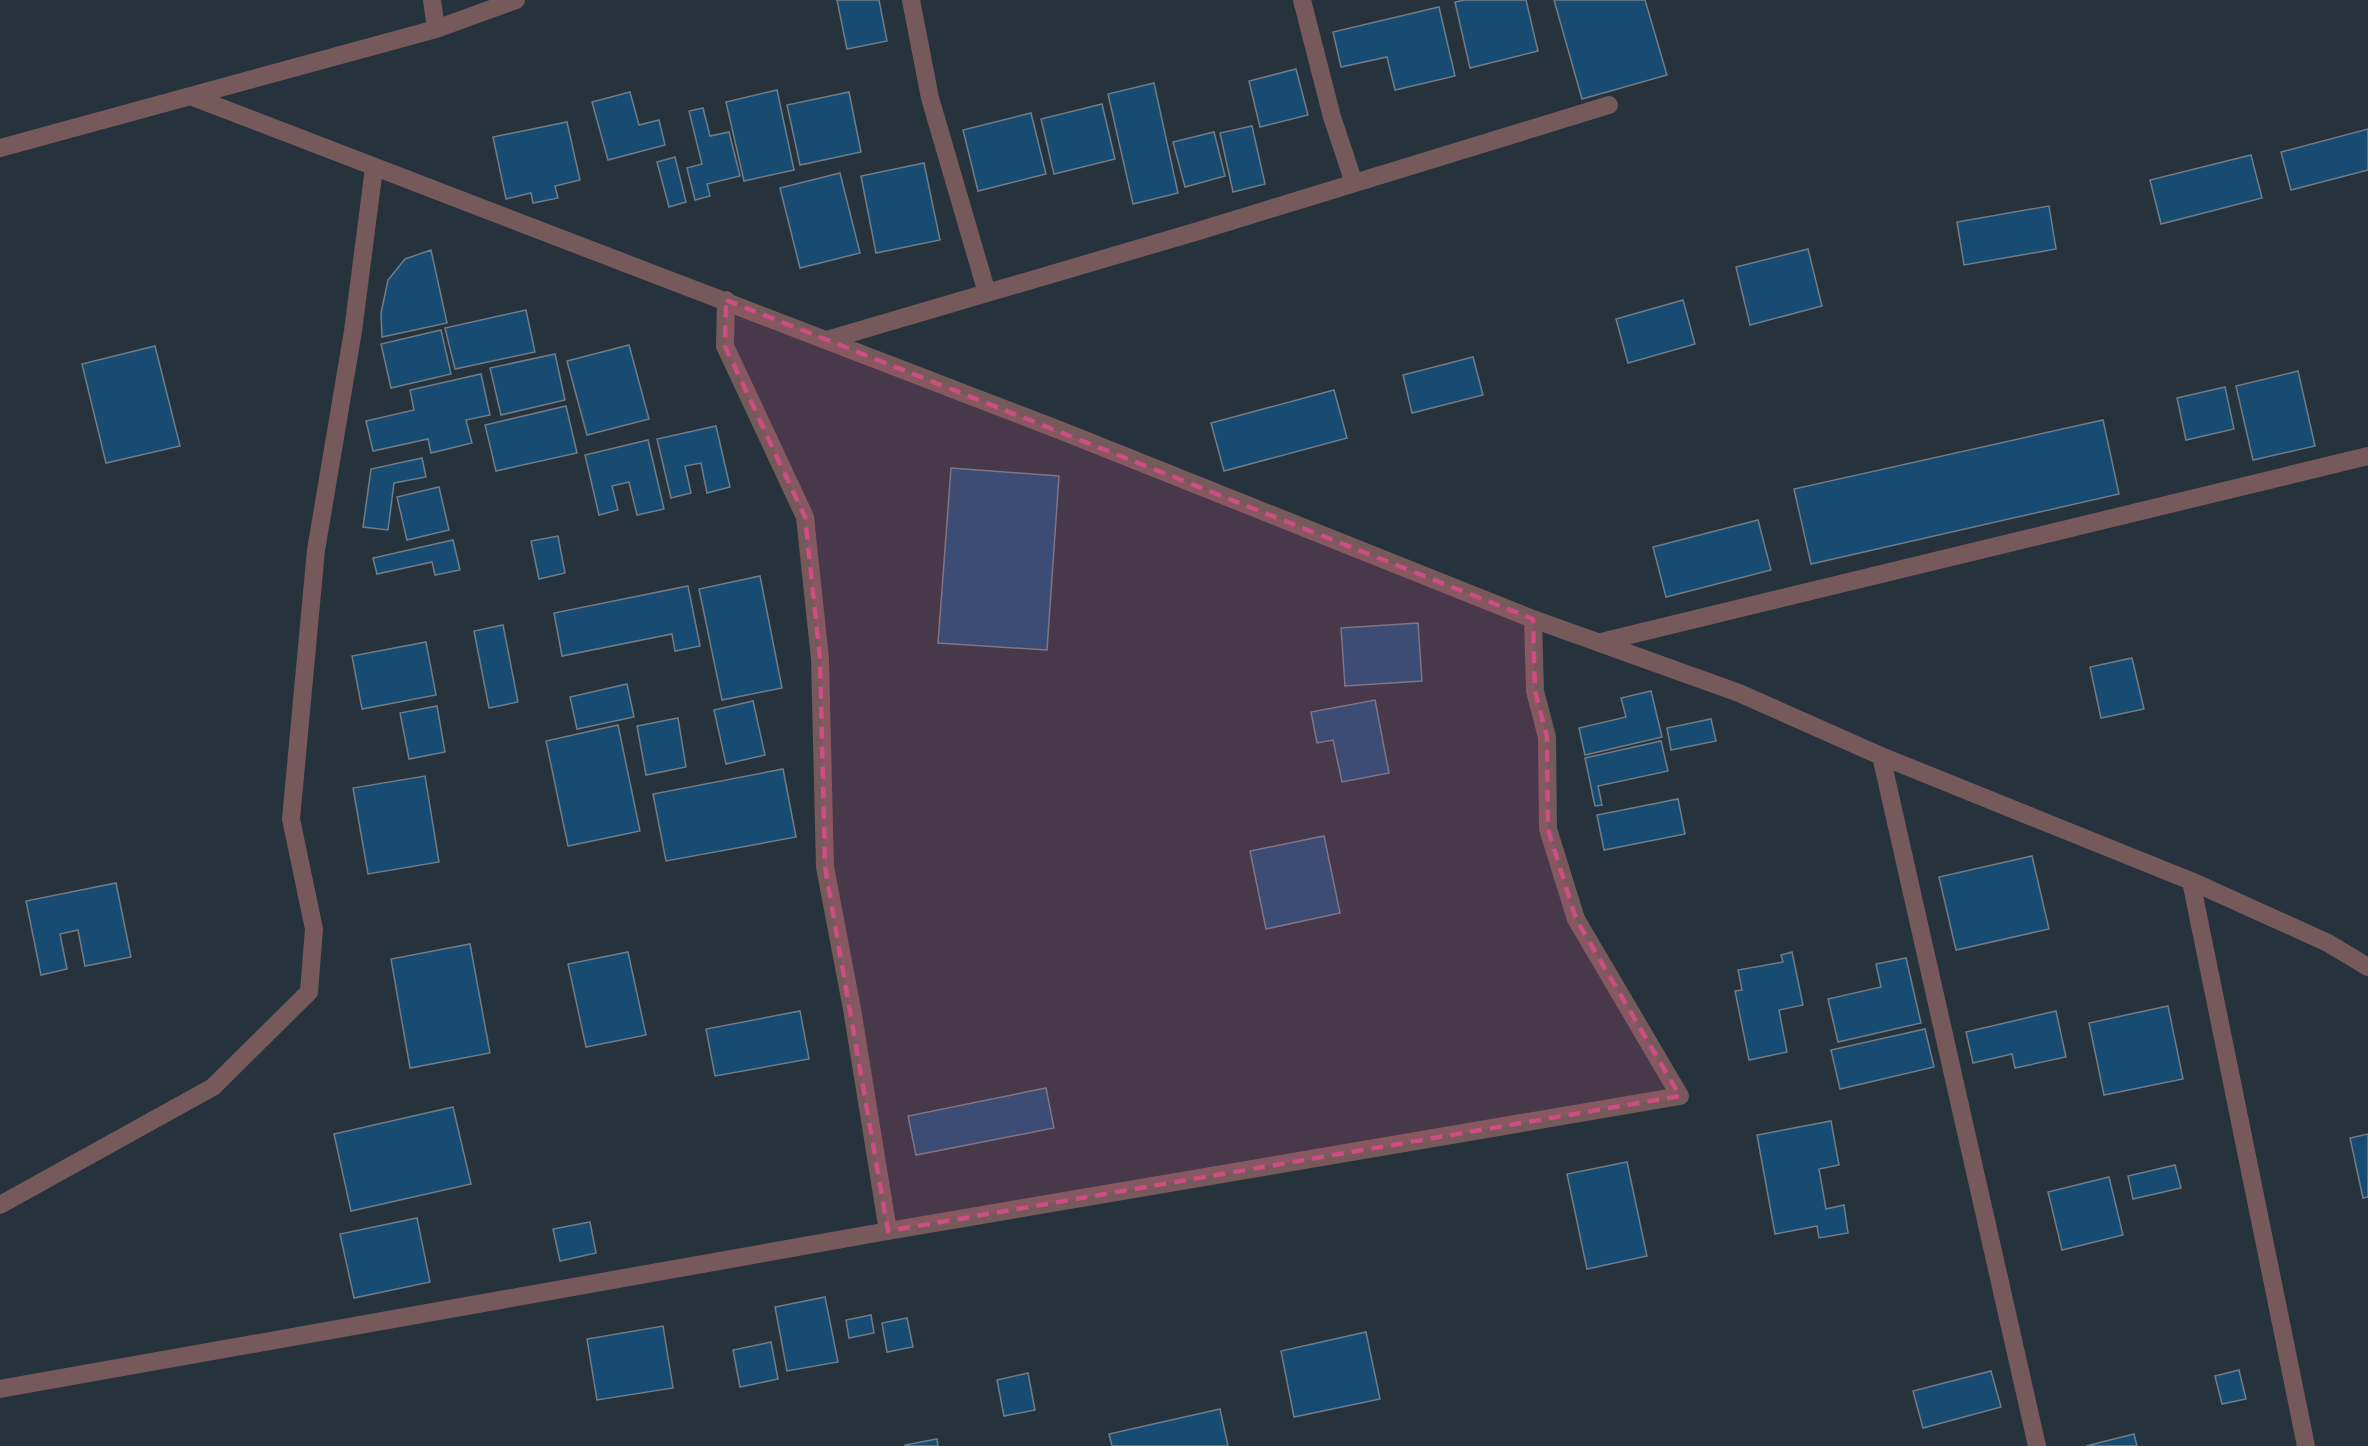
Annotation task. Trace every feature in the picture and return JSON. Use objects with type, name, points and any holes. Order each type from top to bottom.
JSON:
[{"type":"street","points":[[432,0],[436,28]]},
{"type":"street","points":[[0,148],[194,97],[436,28],[516,0]]},
{"type":"street","points":[[911,0],[930,98],[987,293]]},
{"type":"street","points":[[1302,0],[1332,117],[1354,183]]},
{"type":"street","points":[[194,97],[374,168],[726,300],[1533,620],[1601,642],[1739,693],[1881,756],[2191,881],[2328,943],[2368,967]]},
{"type":"street","points":[[828,340],[1609,105]]},
{"type":"street","points":[[0,1204],[213,1087],[309,992],[314,928],[291,819],[316,550],[354,331],[374,168]]},
{"type":"street","points":[[726,300],[725,346],[805,517],[820,659],[825,867],[888,1231]]},
{"type":"street","points":[[1601,642],[2368,456]]},
{"type":"street","points":[[0,1389],[888,1231],[1680,1096],[1576,919],[1548,829],[1547,737],[1535,691],[1533,620]]},
{"type":"street","points":[[1881,756],[2037,1446]]},
{"type":"street","points":[[2191,881],[2306,1446]]},
{"type":"highlighted area","points":[[726,300],[1533,619],[1535,691],[1547,737],[1548,829],[1576,919],[1680,1096],[888,1231],[825,867],[820,659],[805,517],[725,346]]},
{"type":"building","points":[[837,0],[879,0],[887,41],[847,49]]},
{"type":"building","points":[[1526,0],[1538,51],[1470,68],[1455,2]]},
{"type":"building","points":[[1554,0],[1645,0],[1667,75],[1582,99]]},
{"type":"building","points":[[1439,7],[1455,76],[1395,90],[1387,57],[1341,67],[1333,32]]},
{"type":"building","points":[[1296,69],[1308,115],[1260,127],[1249,81]]},
{"type":"building","points":[[1154,83],[1178,193],[1133,204],[1108,94]]},
{"type":"building","points":[[777,90],[794,170],[744,181],[726,102]]},
{"type":"building","points":[[630,92],[639,125],[659,120],[665,145],[608,160],[592,102]]},
{"type":"building","points":[[849,92],[861,152],[800,165],[787,105]]},
{"type":"building","points":[[1102,104],[1115,159],[1054,174],[1041,119]]},
{"type":"building","points":[[703,108],[710,136],[729,132],[740,176],[707,184],[710,196],[695,200],[687,168],[702,164],[689,111]]},
{"type":"building","points":[[1031,113],[1046,174],[978,191],[963,130]]},
{"type":"building","points":[[567,122],[580,180],[555,186],[558,198],[533,203],[531,193],[506,199],[493,137]]},
{"type":"building","points":[[1252,126],[1265,184],[1233,192],[1220,133]]},
{"type":"building","points":[[2368,129],[2368,170],[2291,190],[2281,152]]},
{"type":"building","points":[[1214,132],[1225,176],[1185,187],[1173,142]]},
{"type":"building","points":[[2251,155],[2262,198],[2161,224],[2150,180]]},
{"type":"building","points":[[675,157],[686,202],[669,207],[657,162]]},
{"type":"building","points":[[924,163],[940,240],[876,253],[861,176]]},
{"type":"building","points":[[840,173],[860,253],[800,268],[780,188]]},
{"type":"building","points":[[2049,206],[2056,249],[1964,265],[1957,222]]},
{"type":"building","points":[[1808,249],[1822,306],[1750,325],[1736,267]]},
{"type":"building","points":[[431,250],[447,323],[382,337],[381,313],[388,280],[405,259]]},
{"type":"building","points":[[1683,300],[1695,344],[1628,363],[1616,319]]},
{"type":"building","points":[[526,310],[535,352],[455,369],[445,328]]},
{"type":"building","points":[[441,330],[451,374],[391,388],[381,344]]},
{"type":"building","points":[[629,345],[649,419],[587,435],[567,361]]},
{"type":"building","points":[[155,346],[180,446],[106,463],[82,364]]},
{"type":"building","points":[[555,354],[565,400],[501,415],[490,368]]},
{"type":"building","points":[[1473,357],[1483,395],[1412,413],[1403,375]]},
{"type":"building","points":[[2298,371],[2315,446],[2253,460],[2236,386]]},
{"type":"building","points":[[481,374],[490,415],[466,420],[472,443],[431,453],[428,439],[373,451],[366,421],[414,410],[410,390]]},
{"type":"building","points":[[2225,387],[2234,429],[2186,440],[2177,398]]},
{"type":"building","points":[[1334,390],[1347,438],[1224,471],[1211,423]]},
{"type":"building","points":[[566,406],[577,453],[496,471],[485,425]]},
{"type":"building","points":[[2103,420],[2119,494],[1811,564],[1794,489]]},
{"type":"building","points":[[716,426],[730,487],[707,493],[701,463],[685,466],[691,493],[671,498],[657,439]]},
{"type":"building","points":[[648,440],[664,509],[637,515],[629,482],[612,486],[618,510],[599,515],[585,455]]},
{"type":"building","points":[[422,458],[426,477],[394,483],[388,530],[363,527],[371,469]]},
{"type":"building","points":[[951,468],[1059,476],[1047,650],[938,643]]},
{"type":"building","points":[[439,487],[449,530],[407,540],[397,497]]},
{"type":"building","points":[[1758,520],[1771,570],[1666,597],[1653,547]]},
{"type":"building","points":[[558,536],[565,573],[539,579],[531,541]]},
{"type":"building","points":[[453,540],[460,570],[435,575],[432,562],[377,574],[373,558]]},
{"type":"building","points":[[760,576],[782,688],[722,700],[699,589]]},
{"type":"building","points":[[688,586],[700,646],[675,651],[672,634],[562,656],[554,613]]},
{"type":"building","points":[[1418,623],[1422,681],[1345,686],[1341,628]]},
{"type":"building","points":[[503,625],[518,702],[489,708],[474,631]]},
{"type":"building","points":[[426,642],[436,695],[362,709],[352,656]]},
{"type":"building","points":[[2132,658],[2144,709],[2101,718],[2090,667]]},
{"type":"building","points":[[627,684],[634,717],[577,729],[570,697]]},
{"type":"building","points":[[1651,691],[1662,737],[1585,755],[1579,728],[1626,717],[1621,698]]},
{"type":"building","points":[[1375,700],[1389,773],[1342,782],[1333,740],[1317,743],[1311,712]]},
{"type":"building","points":[[753,701],[765,755],[726,764],[714,710]]},
{"type":"building","points":[[437,706],[445,752],[409,759],[400,713]]},
{"type":"building","points":[[678,718],[686,767],[646,775],[637,726]]},
{"type":"building","points":[[1711,719],[1716,741],[1671,750],[1667,728]]},
{"type":"building","points":[[618,725],[640,831],[568,846],[546,741]]},
{"type":"building","points":[[1661,741],[1668,771],[1598,786],[1602,805],[1595,806],[1585,758]]},
{"type":"building","points":[[783,769],[796,837],[666,861],[653,794]]},
{"type":"building","points":[[425,776],[439,862],[368,874],[353,788]]},
{"type":"building","points":[[1678,799],[1685,834],[1604,850],[1597,815]]},
{"type":"building","points":[[1324,836],[1340,913],[1266,929],[1250,851]]},
{"type":"building","points":[[2032,856],[2049,929],[1956,950],[1939,877]]},
{"type":"building","points":[[116,883],[131,957],[85,966],[78,930],[60,934],[67,969],[41,975],[26,901]]},
{"type":"building","points":[[470,944],[490,1053],[410,1068],[391,959]]},
{"type":"building","points":[[628,952],[646,1035],[586,1047],[568,964]]},
{"type":"building","points":[[1792,952],[1803,1005],[1779,1010],[1787,1052],[1749,1060],[1735,991],[1742,990],[1738,970],[1783,962],[1781,955]]},
{"type":"building","points":[[1906,958],[1921,1023],[1838,1042],[1828,999],[1881,987],[1876,964]]},
{"type":"building","points":[[2168,1006],[2183,1079],[2104,1095],[2089,1023]]},
{"type":"building","points":[[800,1011],[809,1059],[715,1076],[706,1029]]},
{"type":"building","points":[[2056,1011],[2066,1057],[2015,1068],[2012,1054],[1973,1063],[1966,1032]]},
{"type":"building","points":[[1925,1029],[1934,1067],[1840,1089],[1831,1050]]},
{"type":"building","points":[[1046,1088],[1054,1128],[916,1155],[908,1116]]},
{"type":"building","points":[[453,1107],[471,1184],[351,1211],[334,1134]]},
{"type":"building","points":[[1831,1121],[1839,1165],[1819,1169],[1826,1209],[1844,1205],[1848,1233],[1819,1238],[1817,1226],[1775,1234],[1757,1135]]},
{"type":"building","points":[[2368,1134],[2368,1197],[2363,1198],[2350,1138]]},
{"type":"building","points":[[1627,1162],[1647,1256],[1587,1269],[1567,1174]]},
{"type":"building","points":[[2175,1165],[2181,1188],[2133,1199],[2128,1176]]},
{"type":"building","points":[[2109,1177],[2123,1235],[2062,1250],[2048,1192]]},
{"type":"building","points":[[417,1218],[430,1282],[354,1298],[340,1234]]},
{"type":"building","points":[[590,1222],[596,1253],[560,1261],[553,1229]]},
{"type":"building","points":[[825,1297],[838,1362],[787,1371],[775,1307]]},
{"type":"building","points":[[871,1315],[874,1333],[849,1338],[846,1320]]},
{"type":"building","points":[[907,1318],[913,1347],[887,1352],[882,1323]]},
{"type":"building","points":[[663,1326],[673,1388],[597,1400],[587,1339]]},
{"type":"building","points":[[1366,1332],[1380,1399],[1294,1417],[1281,1351]]},
{"type":"building","points":[[771,1342],[778,1379],[740,1387],[733,1350]]},
{"type":"building","points":[[2239,1370],[2246,1399],[2222,1404],[2215,1376]]},
{"type":"building","points":[[1991,1371],[2001,1407],[1923,1428],[1913,1391]]},
{"type":"building","points":[[1028,1373],[1035,1410],[1004,1416],[997,1380]]},
{"type":"building","points":[[1220,1409],[1228,1446],[1112,1446],[1109,1434]]},
{"type":"building","points":[[2134,1434],[2137,1446],[2086,1446]]},
{"type":"building","points":[[937,1439],[938,1446],[905,1446],[905,1445]]}]
